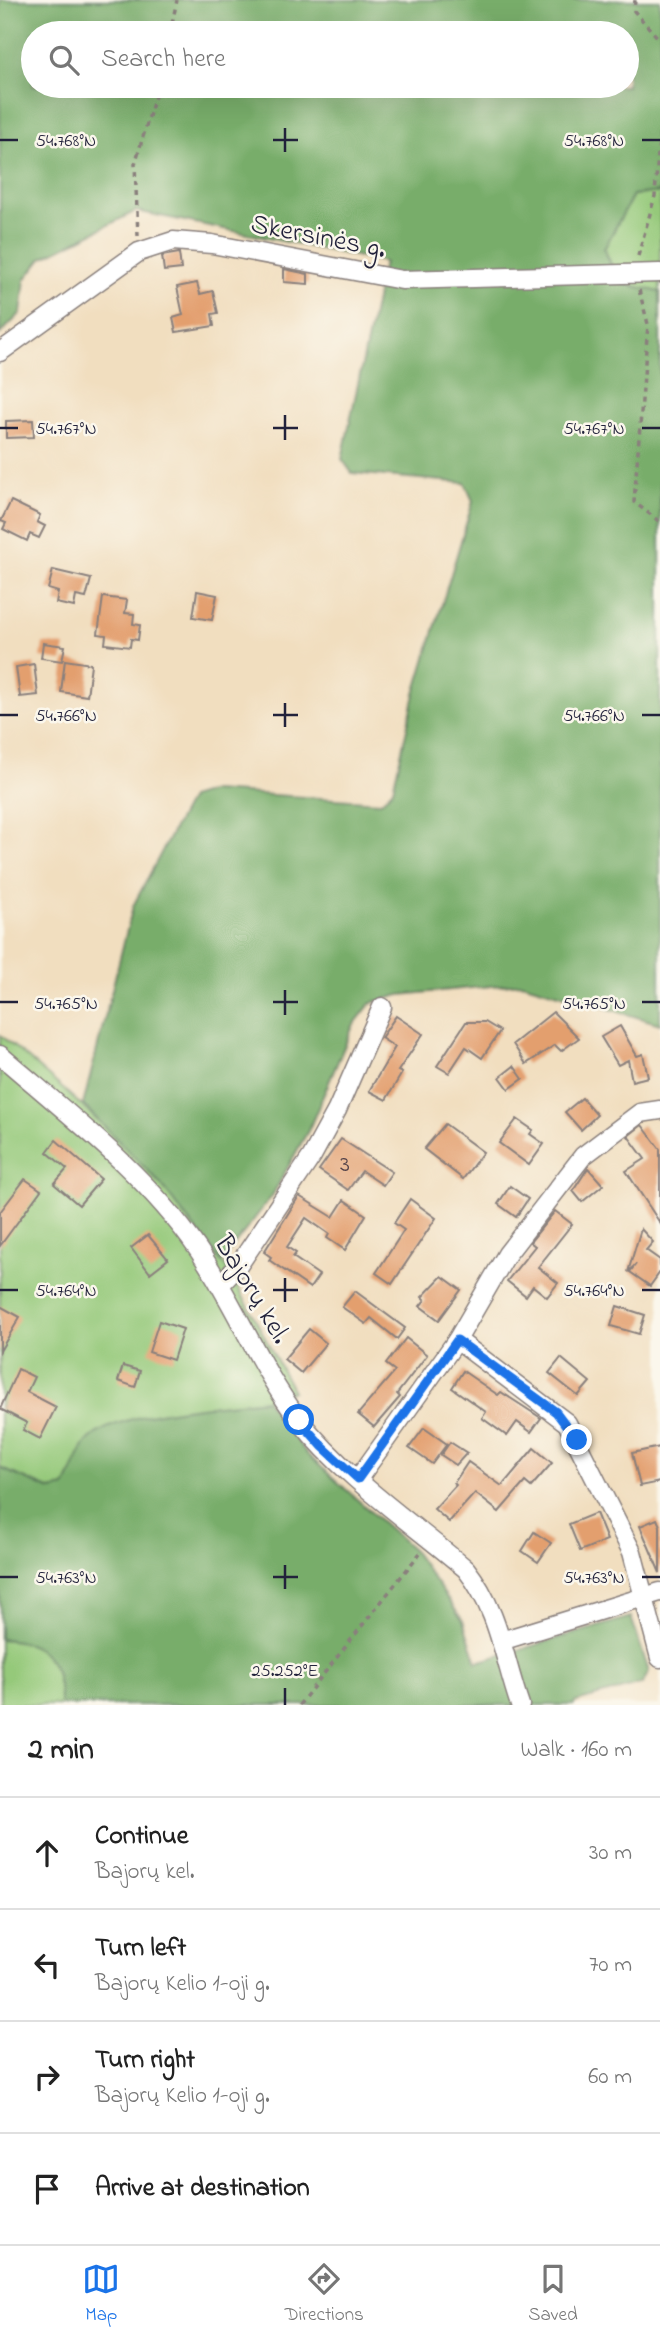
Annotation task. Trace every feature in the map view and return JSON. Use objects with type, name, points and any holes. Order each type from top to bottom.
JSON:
[{"type":"street","name":"Skersinės g.","points":[[0,352],[139,252],[173,241],[212,244],[402,280],[634,271],[660,273]]},
{"type":"street","points":[[220,1285],[238,1266],[312,1156],[337,1111],[382,1007]]},
{"type":"street","name":"Bajorų kel.","points":[[0,1055],[135,1177],[196,1246],[299,1420],[323,1447],[466,1569],[494,1612],[520,1705]]},
{"type":"street","points":[[358,1479],[457,1340],[507,1254],[583,1156],[640,1113],[660,1110]]},
{"type":"street","points":[[457,1340],[567,1423],[653,1595],[660,1658]]},
{"type":"street","points":[[501,1641],[653,1595]]},
{"type":"path","points":[[173,21],[177,0]]},
{"type":"path","points":[[635,0],[634,11],[660,40]]},
{"type":"path","points":[[139,252],[135,164],[154,98]]},
{"type":"path","points":[[660,125],[655,196],[634,271],[648,324],[634,502],[660,522]]},
{"type":"path","points":[[299,1705],[431,1539]]},
{"type":"green space","points":[[0,0],[660,0],[660,192],[633,195],[604,249],[619,283],[660,292],[660,1024],[522,983],[400,995],[371,1003],[353,1026],[309,1129],[272,1196],[221,1262],[158,1181],[83,1105],[133,906],[190,798],[213,791],[381,802],[393,789],[415,694],[473,501],[465,483],[352,473],[342,459],[384,262],[136,211],[42,258],[25,280],[21,313],[0,334]]},
{"type":"green space","points":[[660,192],[660,292],[619,283],[604,248],[633,195]]},
{"type":"green space","points":[[0,1035],[110,1132],[185,1213],[232,1277],[293,1391],[266,1400],[150,1415],[87,1442],[65,1487],[51,1490],[0,1468]]},
{"type":"green space","points":[[266,1400],[308,1455],[413,1550],[463,1621],[477,1662],[631,1617],[649,1672],[642,1684],[576,1702],[574,1705],[60,1705],[57,1676],[47,1656],[28,1644],[0,1639],[0,1468],[51,1490],[65,1487],[86,1443],[99,1432],[119,1423],[170,1411]]},
{"type":"green space","points":[[0,1639],[28,1644],[47,1656],[57,1676],[60,1705],[0,1705]]},
{"type":"building","points":[[179,253],[181,269],[164,271],[162,256]]},
{"type":"building","points":[[284,269],[308,274],[308,284],[284,282]]},
{"type":"building","points":[[197,283],[200,294],[213,291],[218,313],[212,314],[214,326],[176,332],[173,318],[183,315],[177,287]]},
{"type":"building","points":[[33,420],[34,437],[6,438],[6,421]]},
{"type":"building","points":[[11,501],[40,515],[37,522],[45,526],[39,538],[30,534],[27,541],[3,529],[6,523],[1,521]]},
{"type":"building","points":[[53,570],[91,579],[86,598],[76,596],[74,607],[56,603],[58,592],[48,589]]},
{"type":"building","points":[[197,591],[217,595],[212,620],[193,617]]},
{"type":"building","points":[[103,597],[127,600],[125,613],[134,614],[133,624],[140,625],[138,640],[131,639],[130,647],[105,644],[106,635],[98,634]]},
{"type":"building","points":[[43,643],[65,646],[62,661],[41,658]]},
{"type":"building","points":[[65,660],[91,664],[87,696],[61,692]]},
{"type":"building","points":[[34,664],[38,695],[20,697],[16,667]]},
{"type":"building","points":[[553,1012],[579,1038],[561,1051],[555,1045],[526,1064],[513,1044]]},
{"type":"building","points":[[396,1016],[423,1034],[398,1071],[402,1073],[386,1100],[369,1091],[395,1047],[381,1038]]},
{"type":"building","points":[[466,1022],[485,1022],[500,1031],[482,1058],[466,1047],[449,1073],[437,1066]]},
{"type":"building","points":[[620,1026],[637,1056],[643,1054],[648,1077],[632,1081],[628,1060],[618,1065],[601,1037]]},
{"type":"building","points":[[514,1066],[523,1079],[509,1089],[500,1077]]},
{"type":"building","points":[[582,1098],[597,1115],[581,1130],[565,1112]]},
{"type":"building","points":[[517,1119],[533,1130],[530,1134],[544,1144],[529,1165],[499,1143]]},
{"type":"building","points":[[445,1124],[483,1152],[463,1179],[424,1149]]},
{"type":"building","points":[[642,1125],[660,1149],[660,1223],[626,1171],[645,1159],[628,1136]]},
{"type":"building","points":[[341,1139],[392,1172],[383,1185],[362,1171],[348,1190],[319,1170]]},
{"type":"building","points":[[56,1140],[101,1179],[79,1205],[54,1184],[67,1169],[47,1152]]},
{"type":"building","points":[[588,1168],[603,1185],[582,1202],[573,1191]]},
{"type":"building","points":[[25,1179],[41,1190],[0,1246],[0,1212]]},
{"type":"building","points":[[510,1186],[528,1199],[516,1217],[498,1204]]},
{"type":"building","points":[[299,1196],[333,1217],[344,1200],[366,1215],[345,1250],[327,1238],[329,1234],[306,1218],[287,1247],[296,1253],[293,1257],[319,1275],[310,1288],[269,1260],[271,1257],[264,1252]]},
{"type":"building","points":[[410,1199],[436,1218],[392,1284],[376,1273],[404,1230],[394,1223]]},
{"type":"building","points":[[555,1211],[572,1224],[538,1267],[558,1283],[547,1297],[533,1286],[526,1296],[507,1281],[535,1246],[530,1242]]},
{"type":"building","points":[[641,1229],[653,1242],[646,1250],[660,1260],[660,1272],[650,1286],[630,1272],[636,1264],[628,1272]]},
{"type":"building","points":[[148,1235],[168,1259],[150,1273],[131,1248]]},
{"type":"building","points":[[442,1276],[461,1290],[439,1320],[420,1306],[425,1300],[422,1297]]},
{"type":"building","points":[[355,1291],[405,1328],[397,1339],[371,1318],[366,1324],[342,1307]]},
{"type":"building","points":[[0,1306],[20,1317],[0,1351]]},
{"type":"building","points":[[617,1306],[645,1315],[639,1334],[611,1326]]},
{"type":"building","points":[[159,1321],[183,1329],[173,1360],[149,1352]]},
{"type":"building","points":[[309,1329],[326,1343],[301,1373],[284,1359]]},
{"type":"building","points":[[406,1338],[427,1355],[397,1394],[400,1397],[374,1427],[358,1414],[395,1371],[386,1364]]},
{"type":"building","points":[[561,1358],[590,1382],[578,1396],[549,1373]]},
{"type":"building","points":[[123,1366],[140,1371],[135,1387],[118,1381]]},
{"type":"building","points":[[18,1369],[34,1377],[27,1392],[56,1407],[40,1439],[23,1430],[27,1423],[0,1409]]},
{"type":"building","points":[[463,1371],[498,1395],[501,1392],[541,1418],[531,1432],[517,1422],[507,1436],[482,1418],[486,1412],[452,1388]]},
{"type":"building","points":[[424,1428],[447,1444],[432,1464],[409,1448]]},
{"type":"building","points":[[450,1442],[467,1453],[456,1465],[441,1455]]},
{"type":"building","points":[[660,1447],[660,1482],[640,1486],[632,1453]]},
{"type":"building","points":[[534,1448],[552,1463],[531,1487],[525,1482],[499,1512],[475,1493],[449,1522],[434,1509],[456,1485],[454,1483],[468,1462],[502,1486]]},
{"type":"building","points":[[596,1513],[607,1540],[580,1551],[569,1524]]},
{"type":"building","points":[[657,1519],[660,1526],[660,1573],[640,1526]]},
{"type":"building","points":[[534,1532],[551,1543],[538,1562],[522,1551]]},
{"type":"route","points":[[299,1420],[323,1447],[358,1479],[457,1340],[556,1412],[567,1423],[577,1440]]}]
